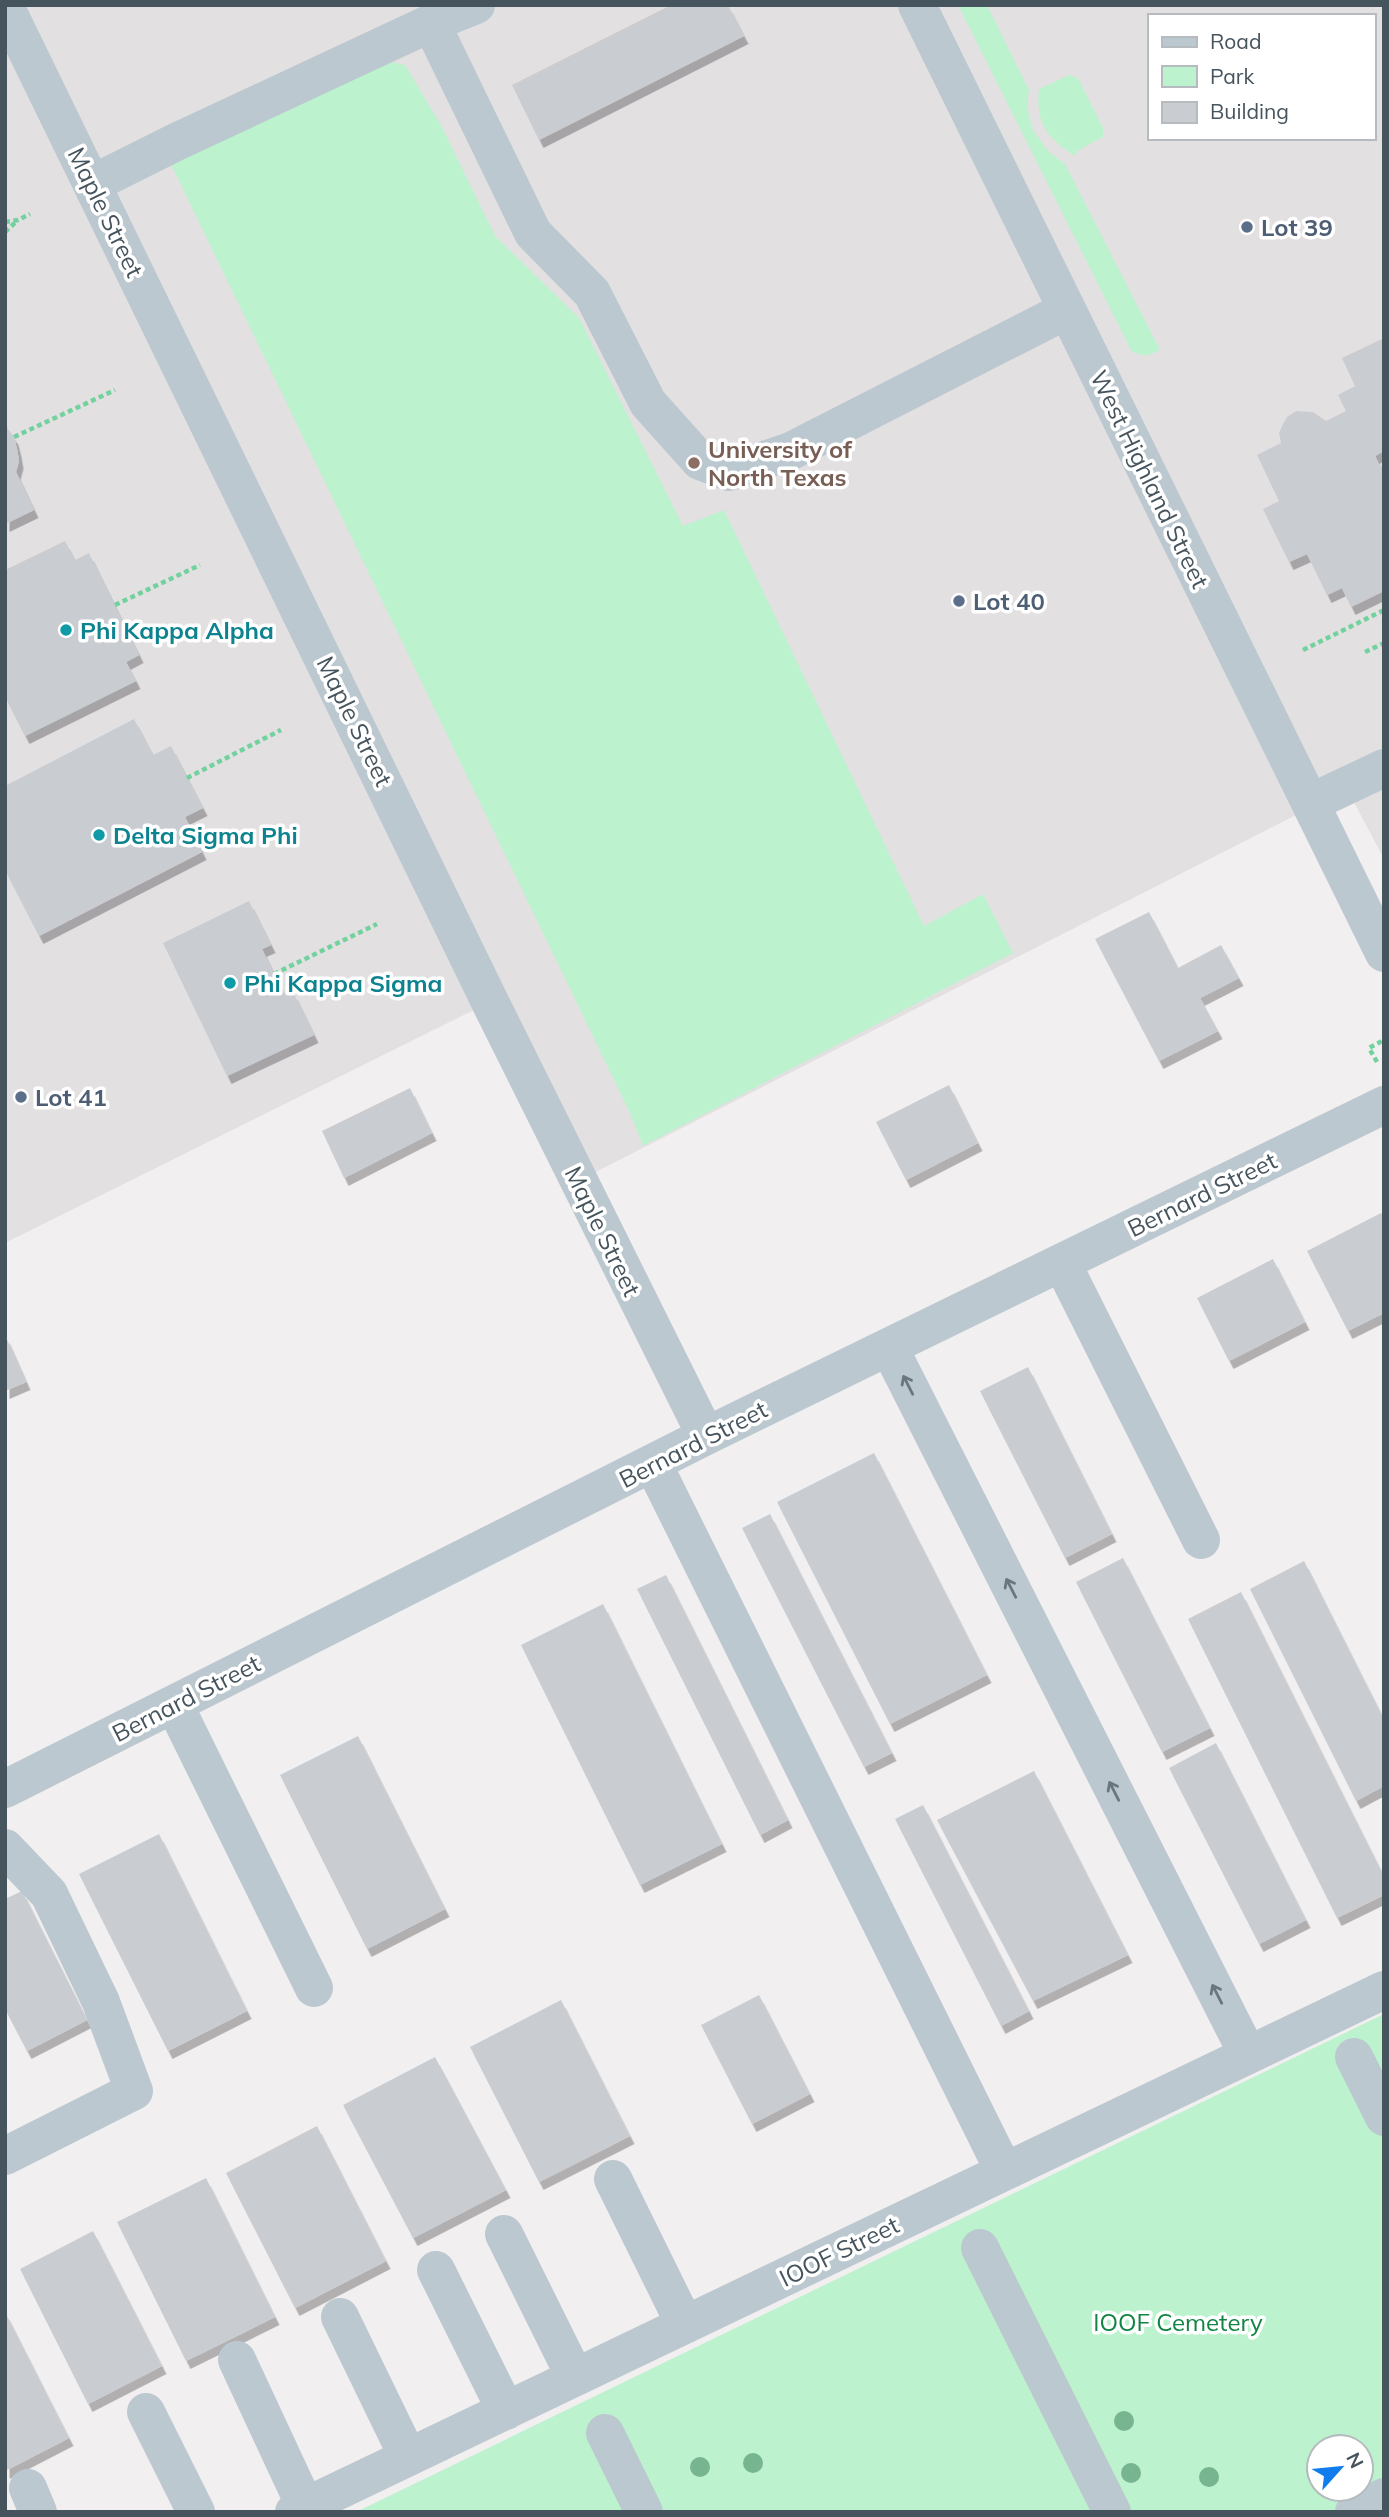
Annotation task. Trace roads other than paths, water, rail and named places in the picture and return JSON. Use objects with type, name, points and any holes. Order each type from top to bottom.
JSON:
[{"type":"street","points":[[93,184],[176,142],[431,23],[476,5]]},
{"type":"street","name":"West Highland Street","points":[[917,5],[1384,953]]},
{"type":"street","name":"Maple Street","points":[[5,6],[502,1026],[706,1436]]},
{"type":"street","points":[[431,23],[533,233],[592,293],[648,403],[700,461],[729,472],[791,451],[1067,310]]},
{"type":"street","points":[[1310,803],[1384,768]]},
{"type":"street","name":"Bernard Street","points":[[5,1789],[706,1436],[1384,1105]]},
{"type":"street","points":[[1062,1263],[1201,1540]]},
{"type":"street","points":[[889,1347],[1248,2055]]},
{"type":"street","points":[[653,1464],[1004,2171]]},
{"type":"street","points":[[174,1704],[314,1988]]},
{"type":"street","points":[[5,1848],[49,1894],[101,2002],[134,2091],[5,2156]]},
{"type":"street","name":"IOOF Street","points":[[300,2509],[1384,1990]]},
{"type":"street","points":[[1354,2057],[1384,2117]]},
{"type":"street","points":[[613,2179],[685,2325]]},
{"type":"street","points":[[504,2234],[575,2377]]},
{"type":"street","points":[[980,2248],[1112,2512]]},
{"type":"street","points":[[436,2270],[506,2411]]},
{"type":"street","points":[[340,2317],[408,2457]]},
{"type":"street","points":[[237,2360],[300,2509]]},
{"type":"street","points":[[146,2412],[196,2512]]},
{"type":"street","points":[[605,2434],[644,2512]]},
{"type":"street","points":[[1354,2512],[1384,2497]]},
{"type":"place","name":"Lot 39","points":[[1247,227]]},
{"type":"place","name":"University of North Texas","points":[[694,463]]},
{"type":"place","name":"Lot 40","points":[[959,601]]},
{"type":"place","name":"Phi Kappa Alpha","points":[[66,630]]},
{"type":"place","name":"Delta Sigma Phi","points":[[99,835]]},
{"type":"place","name":"Phi Kappa Sigma","points":[[230,983]]},
{"type":"place","name":"Lot 41","points":[[21,1097]]},
{"type":"park label","name":"IOOF Cemetery","points":[[1178,2322]]}]
